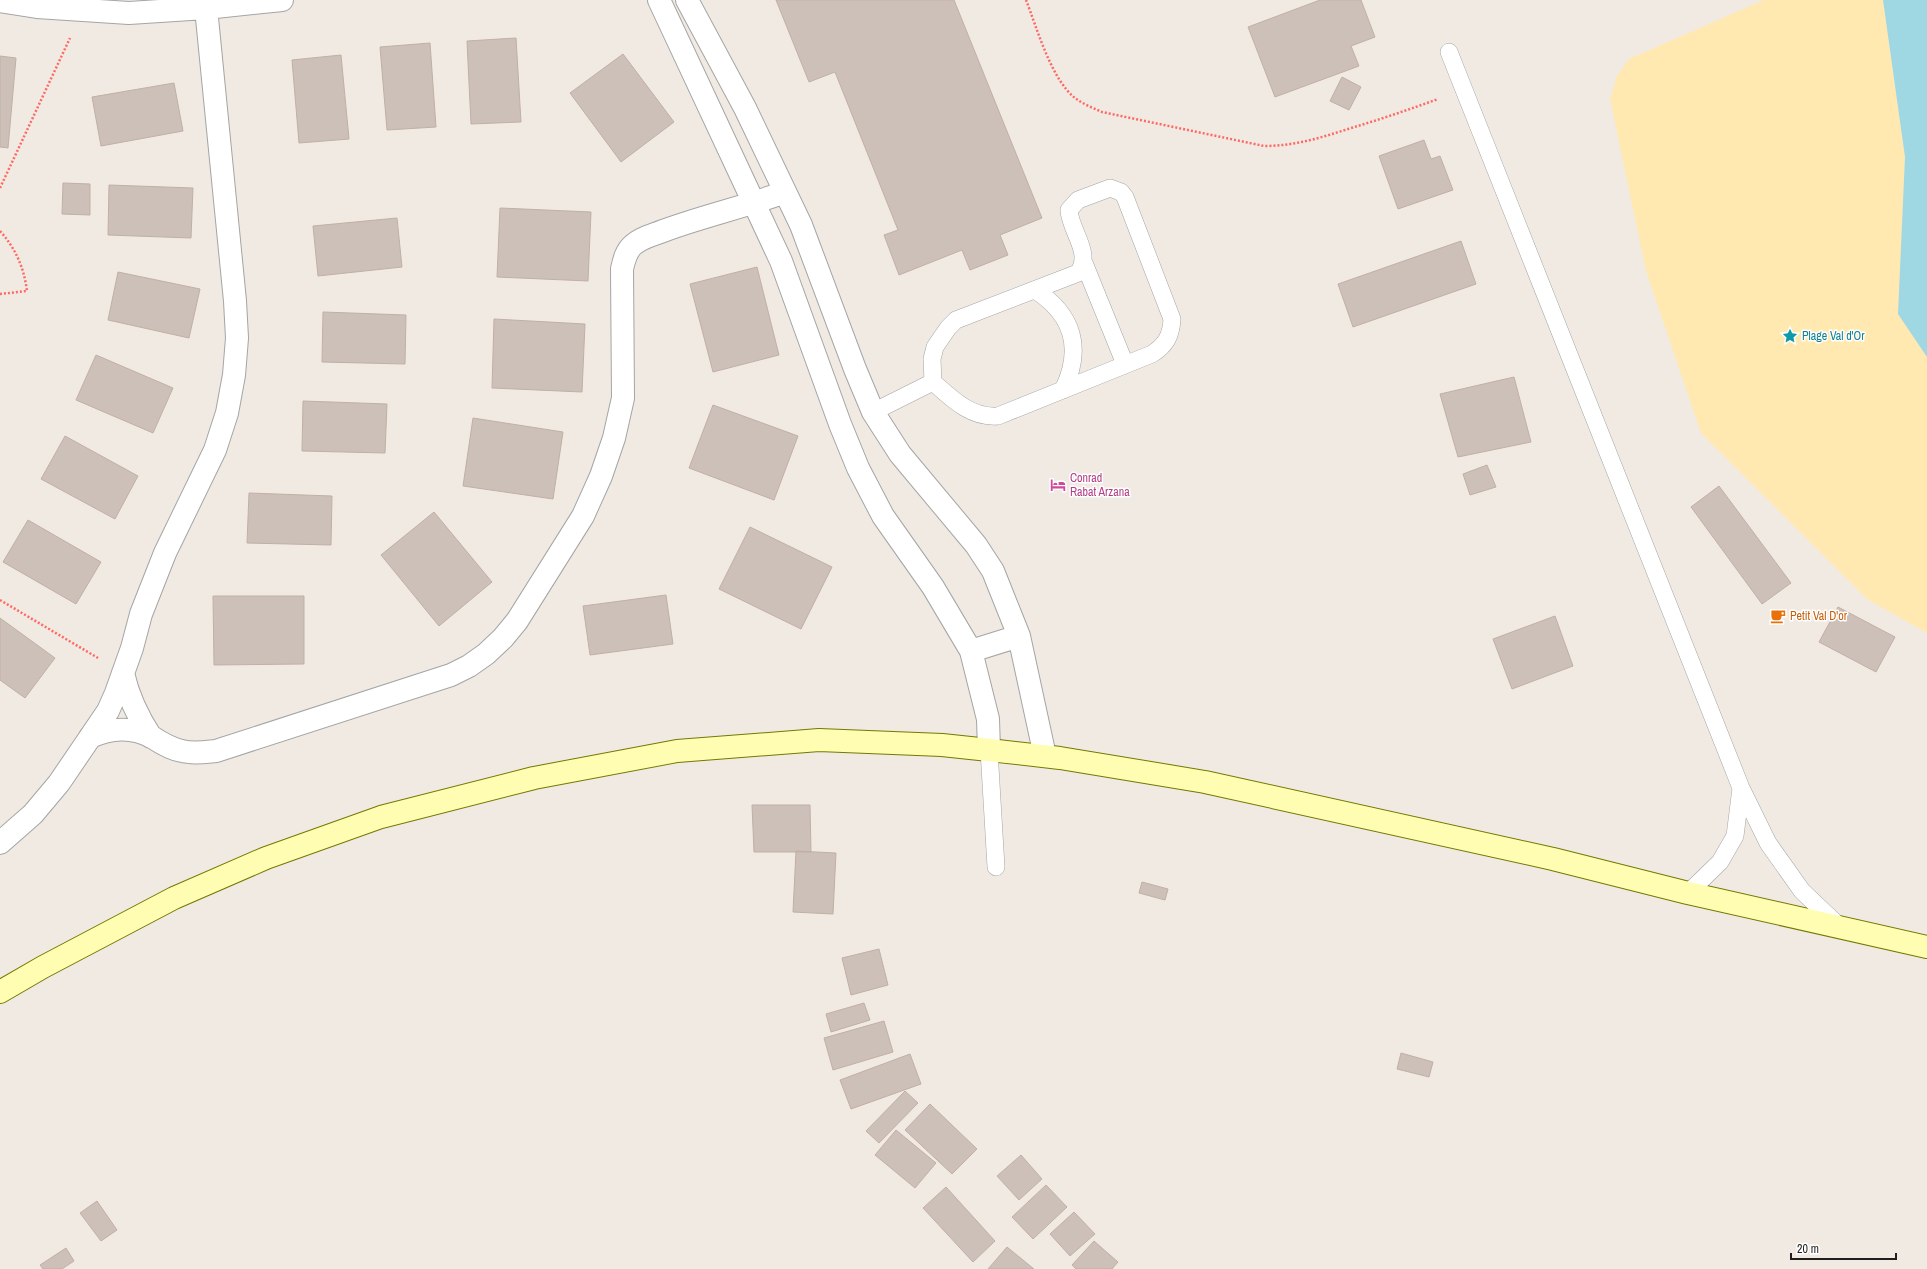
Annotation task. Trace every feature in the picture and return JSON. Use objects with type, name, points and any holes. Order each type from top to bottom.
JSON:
[{"type":"main road","points":[[0,992],[43,967],[174,898],[266,858],[381,817],[534,778],[677,751],[819,740],[942,745],[1045,756],[1205,782],[1553,859],[1688,893],[1927,947]]},
{"type":"street","points":[[0,1],[38,7],[129,13],[206,8],[282,0]]},
{"type":"street","points":[[659,0],[668,16],[689,65],[781,260],[840,424],[858,468],[883,516],[933,587],[971,651],[988,719],[989,750]]},
{"type":"street","points":[[688,0],[745,108],[801,225],[855,369],[873,412],[900,454],[976,545],[993,571],[1019,636],[1045,756]]},
{"type":"street","points":[[0,843],[33,814],[59,783],[108,711],[132,648],[141,614],[165,553],[215,450],[227,413],[234,375],[237,338],[235,301],[206,8]]},
{"type":"street","points":[[90,737],[102,732],[121,729],[139,732],[151,737],[165,746],[182,751],[199,753],[216,751],[451,675],[469,666],[486,654],[503,638],[517,621],[583,516],[604,470],[614,438],[623,398],[622,269],[625,256],[632,246],[642,238],[691,221],[754,204],[785,192]]},
{"type":"street","points":[[971,651],[1019,636]]},
{"type":"street","points":[[123,673],[130,696],[140,720],[151,737]]},
{"type":"lane","points":[[1449,52],[1741,788],[1768,843],[1802,892],[1842,929]]},
{"type":"lane","points":[[1084,263],[1078,273],[1073,276],[956,320],[948,328],[935,347],[932,359],[933,382],[965,408],[978,415],[988,417],[1007,413],[1152,354],[1160,349],[1171,334],[1172,319],[1125,197],[1116,189],[1106,189],[1078,200],[1069,210],[1069,218],[1083,254],[1084,263],[1125,364]]},
{"type":"lane","points":[[1035,290],[1050,300],[1062,313],[1070,328],[1074,346],[1073,363],[1063,390]]},
{"type":"lane","points":[[873,412],[933,382]]},
{"type":"lane","points":[[989,750],[996,867]]},
{"type":"lane","points":[[1688,893],[1720,862],[1735,836],[1741,788]]},
{"type":"path","points":[[1026,0],[1062,84],[1075,98],[1088,106],[1102,112],[1264,146],[1297,144],[1320,138],[1393,116],[1464,89]]},
{"type":"path","points":[[0,188],[85,10]]},
{"type":"path","points":[[0,232],[11,243],[24,272],[27,291],[0,294]]},
{"type":"path","points":[[0,600],[123,673]]},
{"type":"sand","name":"Plage Val d'Or","points":[[1764,0],[1883,0],[1905,157],[1898,314],[1927,357],[1927,633],[1867,599],[1701,433],[1646,271],[1610,99],[1617,76],[1629,59]]},
{"type":"water","points":[[1883,0],[1927,0],[1927,357],[1898,314],[1905,157]]},
{"type":"building","points":[[776,0],[954,0],[1042,218],[1000,235],[1008,255],[970,270],[962,250],[899,275],[884,235],[898,230],[835,72],[809,82]]},
{"type":"building","points":[[1320,0],[1361,0],[1375,37],[1351,46],[1359,66],[1275,97],[1248,27]]},
{"type":"building","points":[[516,38],[521,122],[471,124],[467,41]]},
{"type":"building","points":[[430,43],[436,127],[387,130],[380,47]]},
{"type":"building","points":[[623,54],[674,122],[621,162],[570,93]]},
{"type":"building","points":[[341,55],[349,139],[299,143],[292,60]]},
{"type":"building","points":[[0,56],[16,58],[8,148],[0,147]]},
{"type":"building","points":[[1342,77],[1361,87],[1349,110],[1330,101]]},
{"type":"building","points":[[174,83],[183,131],[101,146],[92,97]]},
{"type":"building","points":[[1424,140],[1431,159],[1440,156],[1453,190],[1398,209],[1379,156]]},
{"type":"building","points":[[63,183],[90,184],[90,215],[62,214]]},
{"type":"building","points":[[109,185],[193,188],[191,238],[108,235]]},
{"type":"building","points":[[500,208],[591,212],[588,281],[497,277]]},
{"type":"building","points":[[397,218],[402,267],[318,276],[313,226]]},
{"type":"building","points":[[1461,241],[1476,284],[1353,327],[1338,284]]},
{"type":"building","points":[[757,267],[779,355],[713,372],[690,284]]},
{"type":"building","points":[[118,272],[200,289],[189,338],[108,320]]},
{"type":"building","points":[[323,312],[406,315],[405,364],[322,362]]},
{"type":"building","points":[[494,319],[585,324],[582,392],[492,388]]},
{"type":"building","points":[[96,355],[173,388],[153,433],[76,400]]},
{"type":"building","points":[[1514,377],[1531,442],[1458,457],[1440,394]]},
{"type":"building","points":[[303,401],[387,404],[385,453],[302,451]]},
{"type":"building","points":[[713,405],[798,436],[774,500],[689,468]]},
{"type":"building","points":[[473,418],[563,432],[553,499],[463,486]]},
{"type":"building","points":[[65,436],[138,476],[115,519],[41,479]]},
{"type":"building","points":[[1487,465],[1496,487],[1470,495],[1463,474]]},
{"type":"building","points":[[1719,486],[1791,583],[1762,604],[1691,507]]},
{"type":"building","points":[[249,493],[332,496],[331,545],[247,543]]},
{"type":"building","points":[[434,512],[492,582],[439,626],[381,555]]},
{"type":"building","points":[[28,520],[101,562],[76,604],[3,562]]},
{"type":"building","points":[[750,527],[832,567],[801,629],[719,589]]},
{"type":"building","points":[[666,595],[673,644],[590,655],[583,606]]},
{"type":"building","points":[[213,596],[304,596],[304,664],[214,665]]},
{"type":"building","points":[[1838,607],[1895,637],[1876,672],[1819,642]]},
{"type":"building","points":[[1555,616],[1573,666],[1512,689],[1493,639]]},
{"type":"building","points":[[0,618],[55,658],[25,698],[0,680]]},
{"type":"building","points":[[752,805],[810,805],[811,852],[754,852]]},
{"type":"building","points":[[796,851],[836,853],[833,914],[793,912]]},
{"type":"building","points":[[1142,882],[1168,889],[1165,900],[1139,893]]},
{"type":"building","points":[[879,949],[888,985],[851,995],[842,958]]},
{"type":"building","points":[[864,1003],[870,1020],[831,1032],[826,1014]]},
{"type":"building","points":[[884,1021],[893,1052],[833,1070],[824,1038]]},
{"type":"building","points":[[1401,1053],[1433,1062],[1429,1077],[1397,1069]]},
{"type":"building","points":[[910,1054],[921,1084],[851,1109],[840,1080]]},
{"type":"building","points":[[905,1091],[918,1103],[879,1143],[866,1131]]},
{"type":"building","points":[[930,1104],[977,1149],[952,1174],[905,1130]]},
{"type":"building","points":[[896,1130],[936,1163],[915,1188],[875,1155]]},
{"type":"building","points":[[1021,1155],[1042,1179],[1019,1200],[997,1176]]},
{"type":"building","points":[[1046,1185],[1067,1207],[1033,1239],[1012,1217]]},
{"type":"building","points":[[946,1187],[995,1241],[973,1262],[923,1208]]},
{"type":"building","points":[[97,1201],[117,1230],[101,1241],[80,1213]]},
{"type":"building","points":[[1074,1212],[1095,1234],[1070,1256],[1050,1234]]},
{"type":"building","points":[[1094,1241],[1118,1262],[1112,1269],[1076,1269],[1072,1265]]},
{"type":"building","points":[[1007,1247],[1034,1269],[988,1269]]},
{"type":"building","points":[[66,1248],[74,1261],[62,1269],[43,1269],[40,1265]]},
{"type":"place","name":"Plage Val d'Or","points":[[1790,336]]},
{"type":"place","name":"Conrad Rabat Arzana","points":[[1058,485]]},
{"type":"place","name":"Petit Val D'or","points":[[1778,616]]}]
